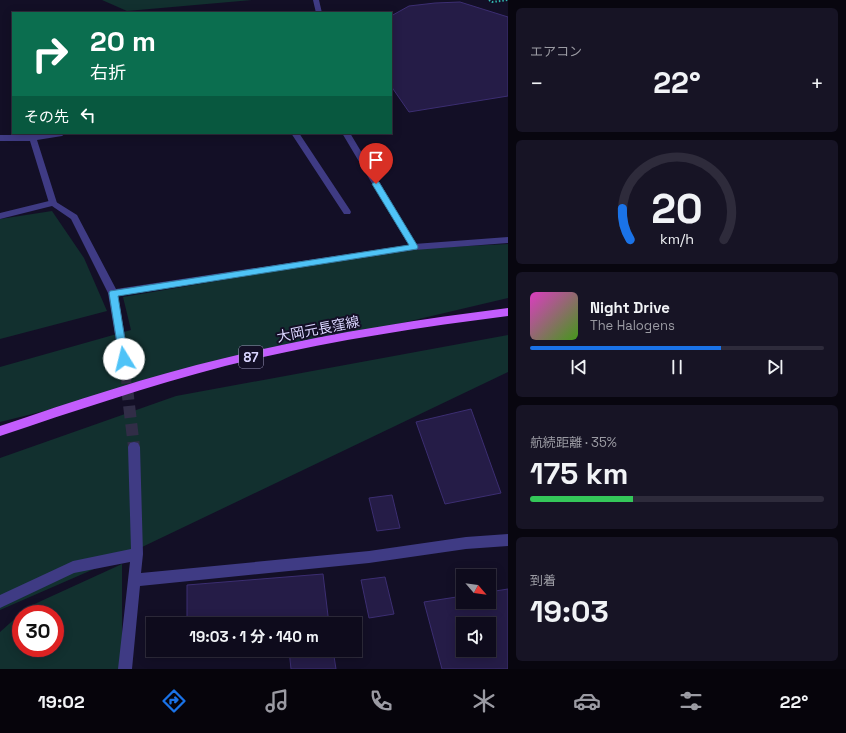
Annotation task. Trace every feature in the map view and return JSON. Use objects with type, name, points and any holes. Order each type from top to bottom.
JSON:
[{"type":"main road","name":"大岡元長窪線","points":[[0,431],[153,382],[227,362],[334,339],[508,312]]},
{"type":"street","points":[[316,0],[319,12]]},
{"type":"street","points":[[0,138],[33,138],[56,134]]},
{"type":"street","points":[[296,134],[347,212]]},
{"type":"street","points":[[347,134],[414,247]]},
{"type":"street","points":[[33,138],[53,202],[74,216],[113,293],[124,359]]},
{"type":"street","points":[[0,216],[53,202]]},
{"type":"street","points":[[113,293],[414,247],[508,240]]},
{"type":"street","points":[[125,669],[137,554],[134,447]]},
{"type":"street","points":[[135,580],[369,557],[508,540]]},
{"type":"street","points":[[0,602],[73,568],[137,554]]},
{"type":"path","points":[[489,0],[492,2],[508,0]]},
{"type":"green space","points":[[102,0],[252,0],[127,11]]},
{"type":"green space","points":[[52,211],[84,258],[107,311],[0,339],[0,219]]},
{"type":"green space","points":[[508,244],[508,298],[334,339],[0,422],[0,367],[131,330],[123,297],[406,249]]},
{"type":"green space","points":[[508,335],[508,372],[117,559],[0,610],[0,458],[176,396]]},
{"type":"green space","points":[[122,564],[122,669],[0,669],[0,632],[12,621],[12,657],[64,657],[64,605],[32,605]]},
{"type":"building","points":[[460,2],[508,17],[508,96],[409,112],[392,87],[392,15],[409,6]]},
{"type":"building","points":[[471,409],[501,493],[445,504],[416,422]]},
{"type":"building","points":[[392,495],[400,528],[377,531],[369,498]]},
{"type":"building","points":[[323,574],[328,617],[187,617],[187,585]]},
{"type":"building","points":[[385,577],[394,614],[369,618],[361,580]]},
{"type":"building","points":[[508,589],[508,669],[442,669],[424,602],[456,597],[456,609],[496,609],[496,591]]},
{"type":"building","points":[[290,657],[334,657],[336,669],[291,669]]},
{"type":"tunnel","points":[[124,359],[127,389]]},
{"type":"tunnel","points":[[127,388],[134,447]]},
{"type":"route","points":[[124,359],[113,293],[414,247],[376,184]]}]
